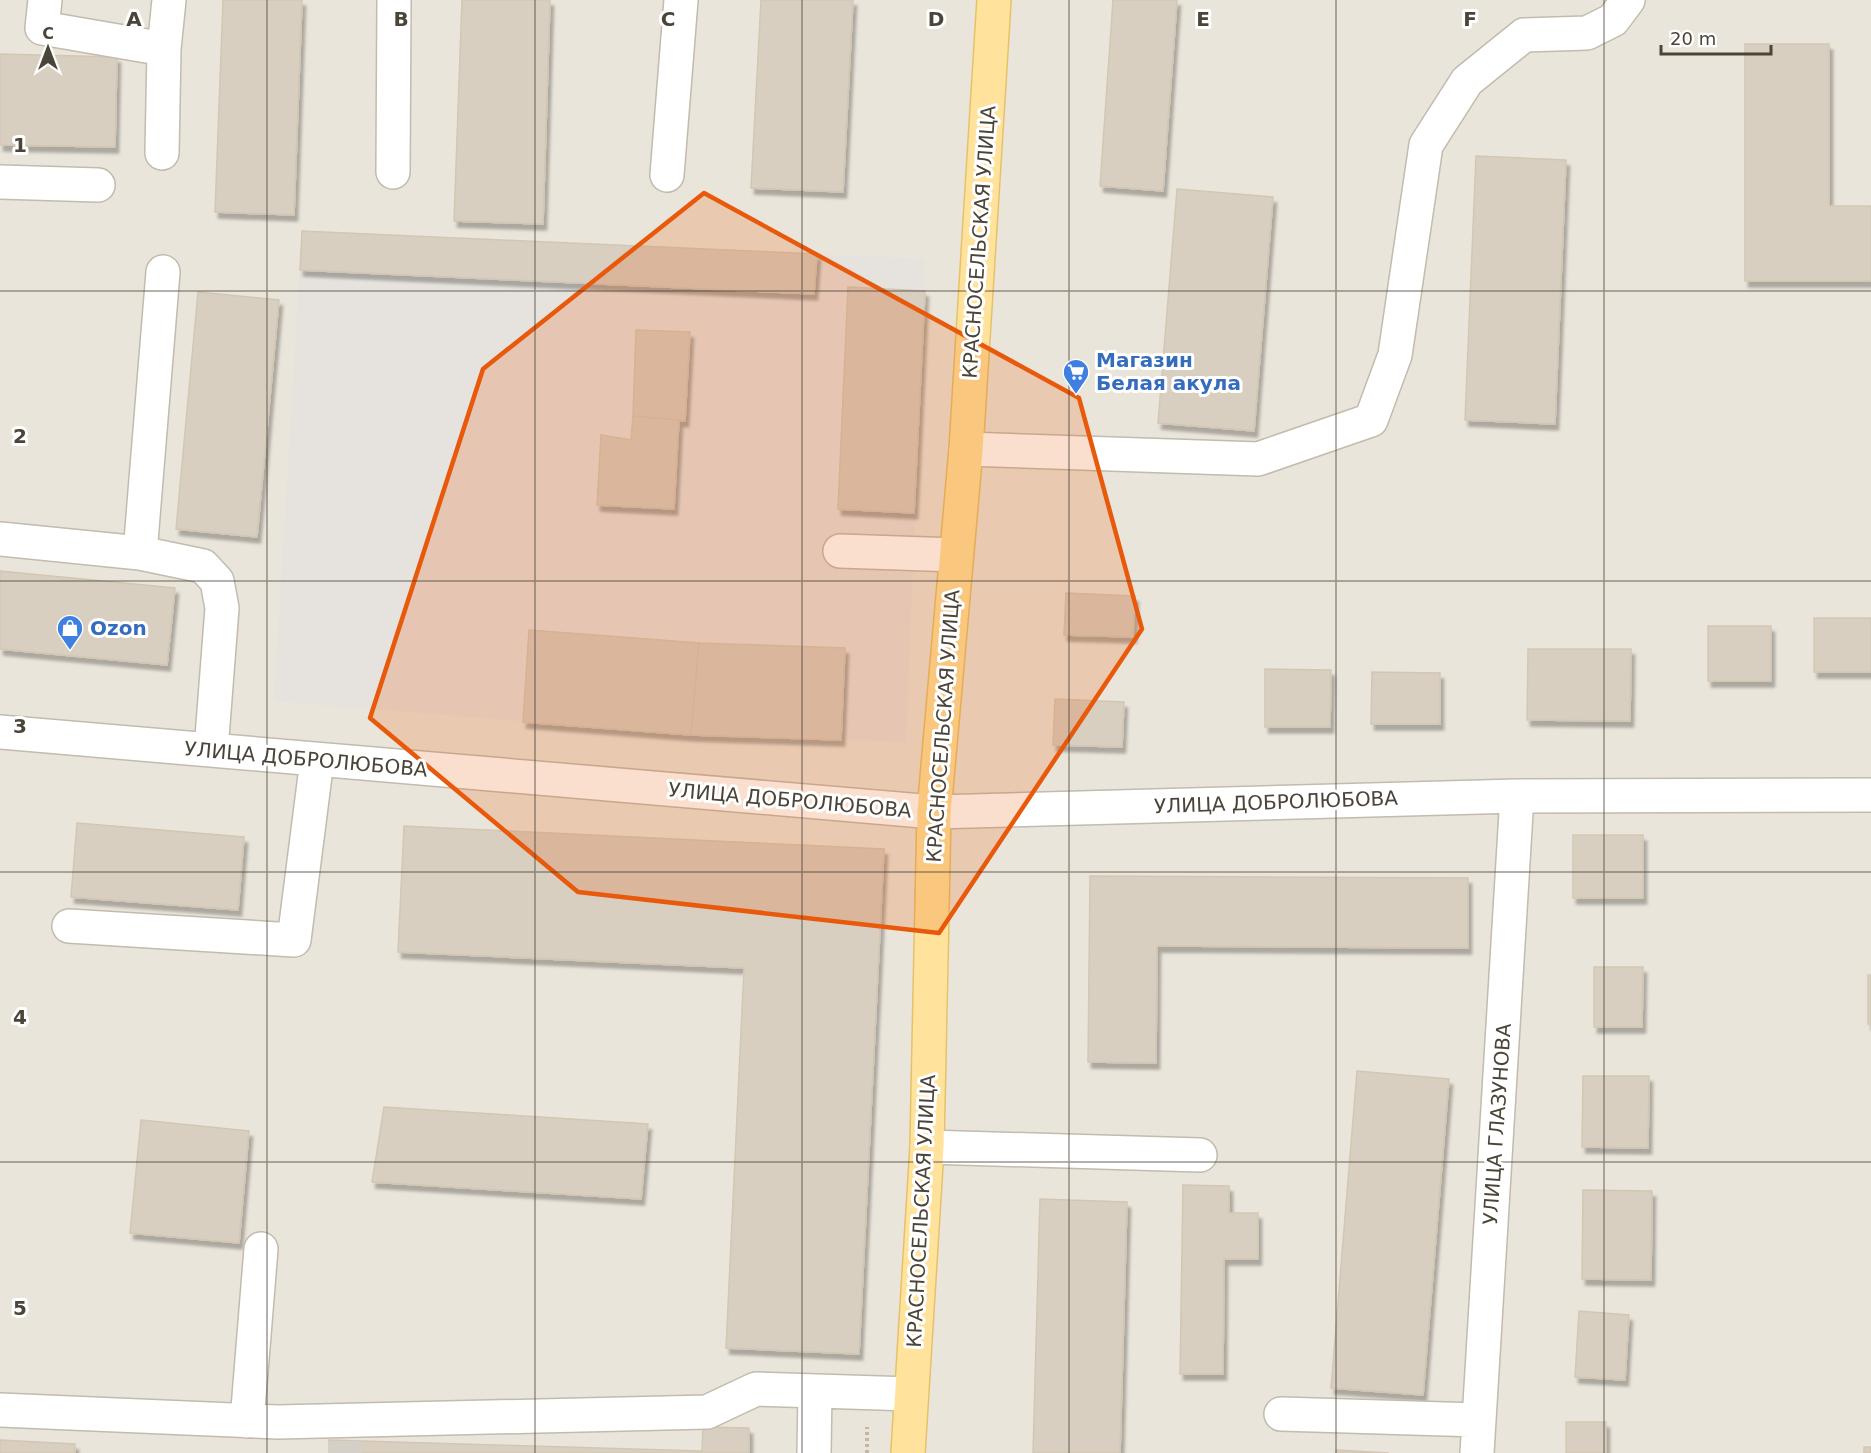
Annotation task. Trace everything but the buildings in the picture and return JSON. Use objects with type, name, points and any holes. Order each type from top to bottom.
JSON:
[{"type":"main road","name":"КРАСНОСЕЛЬСКАЯ УЛИЦА","points":[[908,1453],[927,1147],[934,812],[966,448],[994,0]]},
{"type":"street","points":[[45,0],[42,28],[164,49]]},
{"type":"street","points":[[162,153],[164,49],[169,0]]},
{"type":"street","points":[[393,172],[394,0]]},
{"type":"street","points":[[667,176],[681,0]]},
{"type":"street","points":[[966,448],[1258,459],[1371,420],[1395,356],[1426,145],[1467,81],[1524,35],[1587,33],[1613,20],[1628,0]]},
{"type":"street","points":[[0,182],[98,185]]},
{"type":"street","points":[[140,553],[163,272]]},
{"type":"street","points":[[0,539],[140,553],[203,566],[217,581],[222,608],[211,750]]},
{"type":"street","points":[[840,551],[956,555]]},
{"type":"street","name":"УЛИЦА ДОБРОЛЮБОВА","points":[[0,732],[934,812],[1517,796],[1871,795]]},
{"type":"street","points":[[69,926],[294,940],[317,760]]},
{"type":"street","name":"УЛИЦА ГЛАЗУНОВА","points":[[1477,1453],[1517,796]]},
{"type":"street","points":[[927,1147],[1200,1155]]},
{"type":"street","points":[[247,1421],[261,1249]]},
{"type":"street","points":[[0,1410],[247,1421],[346,1430],[707,1412],[756,1389],[910,1394]]},
{"type":"street","points":[[814,1453],[815,1391]]},
{"type":"street","points":[[1281,1414],[1478,1420]]},
{"type":"highlighted area","points":[[704,193],[1079,398],[1142,629],[939,933],[578,892],[370,718],[483,369]]},
{"type":"shaded area","points":[[0,0],[1871,0],[1871,1453],[0,1453]]},
{"type":"shaded area","points":[[302,231],[925,259],[906,742],[691,735],[274,701]]},
{"type":"tunnel","points":[[345,1441],[345,1453]]},
{"type":"place","name":"Магазин Белая акула","points":[[1076,395]]},
{"type":"place","name":"Ozon","points":[[70,651]]}]
